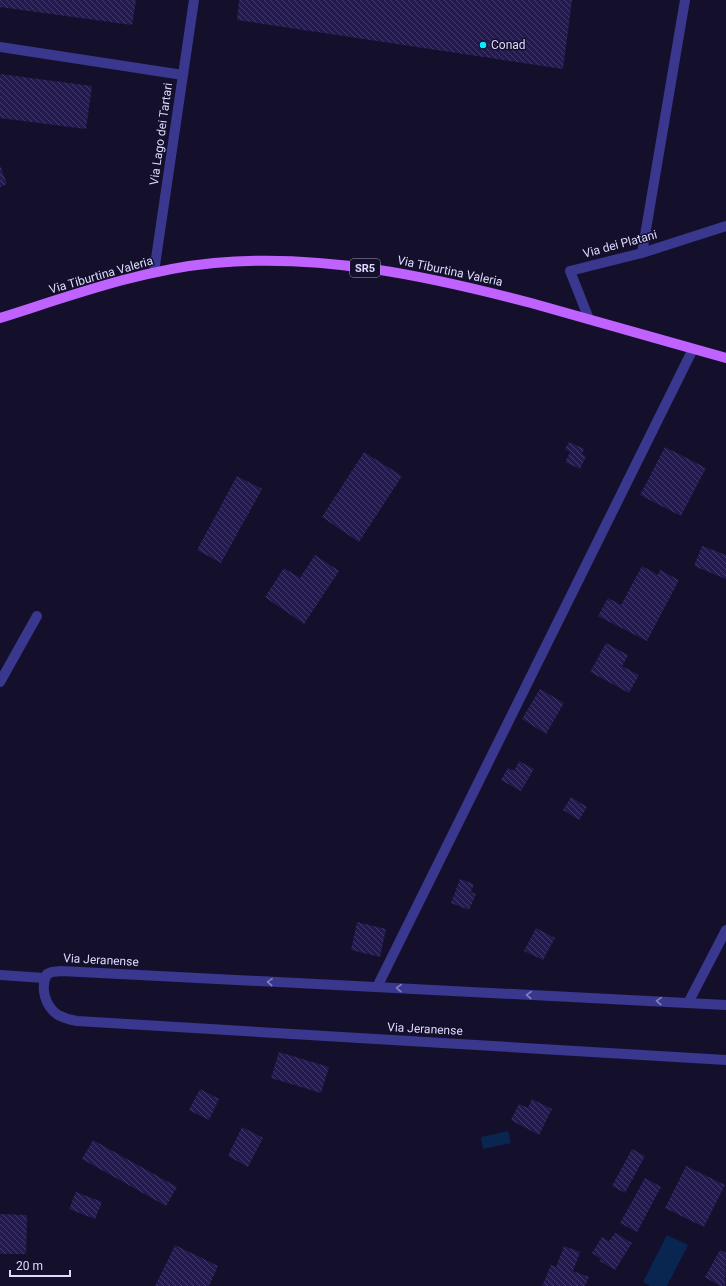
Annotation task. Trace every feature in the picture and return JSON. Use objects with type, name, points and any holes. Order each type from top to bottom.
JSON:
[{"type":"main road","name":"Via Tiburtina Valeria","points":[[0,318],[110,283],[154,272],[214,263],[274,261],[333,264],[372,268],[492,293],[726,358]]},
{"type":"street","name":"Via Lago dei Tartari","points":[[154,272],[194,0]]},
{"type":"street","points":[[642,253],[685,0]]},
{"type":"street","points":[[0,47],[183,75]]},
{"type":"street","name":"Via dei Platani","points":[[589,319],[570,271],[642,253],[726,226]]},
{"type":"street","points":[[377,986],[693,349]]},
{"type":"street","points":[[0,682],[37,616]]},
{"type":"street","points":[[688,1003],[726,930]]},
{"type":"street","name":"Via Jeranense","points":[[726,1005],[61,971],[47,974],[45,978],[44,992],[46,1000],[51,1008],[59,1015],[77,1021],[726,1060]]},
{"type":"street","points":[[0,975],[45,978]]},
{"type":"water","points":[[508,1131],[511,1143],[483,1149],[481,1137]]},
{"type":"water","points":[[667,1235],[688,1245],[667,1286],[650,1286],[643,1282]]},
{"type":"building","points":[[0,0],[136,0],[132,25],[0,7]]},
{"type":"building","name":"Conad","points":[[239,0],[572,0],[563,69],[237,20]]},
{"type":"building","points":[[0,74],[92,86],[86,129],[0,118]]},
{"type":"building","points":[[0,165],[7,184],[0,187]]},
{"type":"building","points":[[569,442],[584,449],[582,454],[586,456],[580,469],[565,462],[570,452],[565,449]]},
{"type":"building","points":[[665,447],[706,468],[681,516],[640,495]]},
{"type":"building","points":[[364,452],[402,476],[359,542],[322,517]]},
{"type":"building","points":[[237,476],[262,489],[221,563],[197,550]]},
{"type":"building","points":[[702,546],[726,555],[726,579],[694,566]]},
{"type":"building","points":[[315,555],[339,571],[304,624],[265,597],[284,568],[300,578]]},
{"type":"building","points":[[642,566],[658,575],[660,570],[679,580],[647,641],[598,616],[608,598],[621,605]]},
{"type":"building","points":[[606,643],[628,655],[622,666],[639,675],[629,693],[590,672]]},
{"type":"building","points":[[540,689],[564,703],[546,734],[522,719]]},
{"type":"building","points":[[519,761],[534,769],[521,791],[501,780],[508,768],[514,771]]},
{"type":"building","points":[[571,797],[587,807],[579,820],[563,810]]},
{"type":"building","points":[[460,879],[474,884],[471,892],[476,894],[469,910],[451,903]]},
{"type":"building","points":[[357,922],[386,929],[380,957],[351,950]]},
{"type":"building","points":[[536,928],[555,938],[543,960],[524,951]]},
{"type":"building","points":[[279,1052],[329,1067],[321,1093],[271,1078]]},
{"type":"building","points":[[200,1089],[219,1099],[209,1120],[189,1110]]},
{"type":"building","points":[[532,1099],[552,1109],[539,1135],[511,1120],[519,1104],[528,1108]]},
{"type":"building","points":[[242,1127],[263,1138],[248,1167],[228,1156]]},
{"type":"building","points":[[93,1140],[177,1187],[166,1206],[82,1159]]},
{"type":"building","points":[[632,1149],[645,1156],[625,1193],[612,1186]]},
{"type":"building","points":[[686,1166],[725,1185],[704,1227],[665,1208]]},
{"type":"building","points":[[645,1178],[661,1187],[637,1232],[620,1223]]},
{"type":"building","points":[[76,1192],[102,1202],[95,1219],[69,1209]]},
{"type":"building","points":[[0,1214],[27,1215],[26,1254],[0,1254]]},
{"type":"building","points":[[615,1233],[632,1243],[615,1270],[600,1261],[601,1259],[592,1253],[602,1237],[609,1241]]},
{"type":"building","points":[[175,1245],[218,1266],[209,1286],[155,1286]]},
{"type":"building","points":[[564,1246],[580,1252],[573,1271],[589,1277],[585,1286],[542,1286],[551,1265],[556,1267]]},
{"type":"building","points":[[720,1250],[726,1253],[725,1286],[720,1286],[705,1277]]},
{"type":"place","name":"Conad","points":[[483,45]]}]
